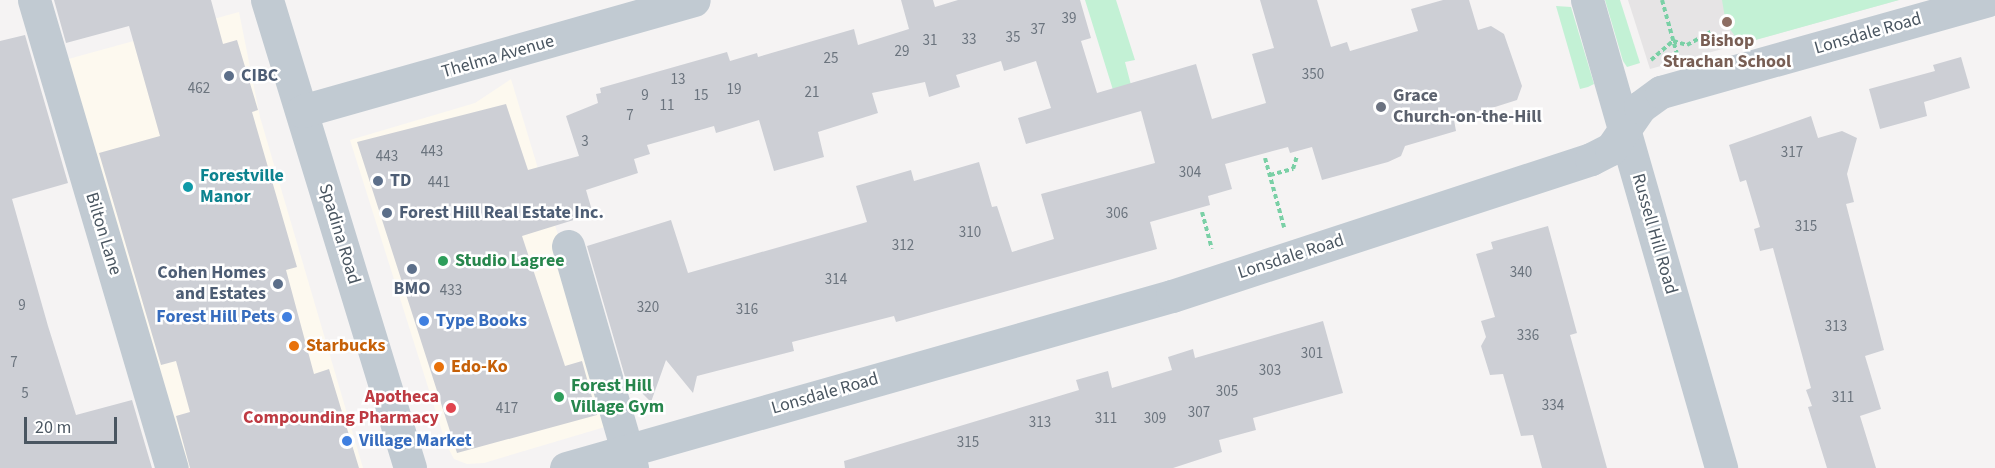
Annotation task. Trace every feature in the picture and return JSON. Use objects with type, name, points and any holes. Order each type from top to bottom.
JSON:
[{"type":"street","name":"Bilton Lane","points":[[34,0],[172,468]]},
{"type":"street","name":"Spadina Road","points":[[267,0],[410,468]]},
{"type":"street","name":"Thelma Avenue","points":[[302,111],[694,0]]},
{"type":"street","name":"Russell Hill Road","points":[[1587,0],[1721,468]]},
{"type":"street","name":"Lonsdale Road","points":[[566,468],[629,459],[1172,296],[1591,159],[1611,148],[1640,107],[1661,92],[1988,0]]},
{"type":"street","points":[[568,246],[629,459]]},
{"type":"path","points":[[1662,0],[1680,65]]},
{"type":"path","points":[[1643,65],[1673,42],[1687,45],[1712,31]]},
{"type":"path","points":[[1270,175],[1293,169],[1297,156]]},
{"type":"path","points":[[1265,158],[1284,227]]},
{"type":"path","points":[[1202,212],[1213,252]]},
{"type":"shaded area","name":"Bishop Strachan School","points":[[1628,0],[1899,0],[1650,69]]},
{"type":"shaded area","points":[[239,12],[260,117],[363,468],[180,468],[61,61]]},
{"type":"shaded area","points":[[511,79],[615,424],[484,463],[467,464],[454,459],[446,444],[350,140],[475,103]]},
{"type":"green space","points":[[1085,0],[1116,0],[1135,60],[1125,62],[1131,85],[1113,90]]},
{"type":"green space","points":[[1605,0],[1620,0],[1640,63],[1627,67],[1623,61]]},
{"type":"green space","points":[[1722,0],[1899,0],[1741,44],[1726,24]]},
{"type":"green space","points":[[1556,6],[1571,7],[1594,84],[1588,87],[1580,89]]},
{"type":"building","points":[[54,0],[211,0],[223,44],[237,40],[258,110],[252,112],[297,267],[286,270],[314,374],[329,369],[359,468],[190,468],[176,416],[190,412],[176,361],[161,365],[99,153],[160,136],[129,26],[66,43]]},
{"type":"building","points":[[901,0],[933,0],[935,7],[958,0],[1080,0],[1091,38],[1081,41],[1097,93],[1196,64],[1212,119],[1266,103],[1252,54],[1274,48],[1260,0],[1317,0],[1331,47],[1347,42],[1350,51],[1418,31],[1411,9],[1443,0],[1469,0],[1478,30],[1491,26],[1504,34],[1522,86],[1517,100],[1454,120],[1456,131],[1405,146],[1401,156],[1388,162],[1322,180],[1312,147],[1290,153],[1288,147],[1225,164],[1232,189],[1208,196],[1210,205],[1150,222],[1157,249],[896,322],[894,316],[792,342],[794,351],[697,376],[693,393],[666,360],[651,402],[640,391],[630,394],[587,246],[671,220],[688,273],[867,222],[856,186],[911,170],[914,181],[979,162],[992,207],[997,206],[1012,252],[1054,239],[1041,194],[1155,163],[1141,111],[1026,144],[1018,118],[1051,108],[1036,61],[1004,71],[1001,61],[956,75],[960,87],[929,97],[925,82],[872,93],[878,113],[818,132],[824,157],[774,171],[759,120],[716,133],[714,126],[647,145],[650,154],[634,159],[638,173],[586,190],[593,214],[522,236],[565,366],[582,361],[597,415],[457,453],[357,142],[506,104],[528,170],[579,156],[566,116],[598,103],[596,94],[601,93],[600,88],[727,52],[730,61],[757,53],[758,57],[854,29],[858,45],[909,29]]},
{"type":"building","points":[[25,35],[68,183],[12,199],[48,326],[76,415],[132,400],[152,468],[0,468],[0,41]]},
{"type":"building","points":[[1961,57],[1970,88],[1924,102],[1927,116],[1880,129],[1869,89],[1935,71],[1933,65]]},
{"type":"building","points":[[1811,116],[1818,138],[1842,131],[1857,138],[1847,174],[1854,202],[1846,204],[1884,350],[1865,356],[1881,409],[1860,416],[1876,468],[1827,468],[1808,407],[1812,406],[1806,390],[1811,388],[1773,248],[1760,251],[1754,229],[1760,227],[1746,180],[1740,182],[1729,145]]},
{"type":"building","points":[[1548,226],[1577,333],[1570,335],[1607,468],[1542,468],[1533,435],[1521,436],[1503,374],[1490,375],[1481,346],[1486,337],[1481,321],[1495,317],[1476,254],[1493,249],[1491,242]]},
{"type":"building","points":[[1323,321],[1343,393],[1253,418],[1256,430],[1219,440],[1222,452],[1173,468],[845,468],[844,461],[1079,390],[1076,380],[1108,371],[1112,388],[1172,370],[1168,357],[1193,349],[1195,358]]},
{"type":"place","name":"Bishop Strachan School","points":[[1727,22]]},
{"type":"place","name":"CIBC","points":[[229,76]]},
{"type":"place","name":"Grace Church-on-the-Hill","points":[[1381,107]]},
{"type":"place","name":"TD","points":[[378,181]]},
{"type":"place","name":"Forestville Manor","points":[[188,187]]},
{"type":"place","name":"Forest Hill Real Estate Inc.","points":[[387,213]]},
{"type":"place","name":"Studio Lagree","points":[[443,261]]},
{"type":"place","name":"BMO","points":[[412,269]]},
{"type":"place","name":"Cohen Homes and Estates","points":[[278,284]]},
{"type":"place","name":"Forest Hill Pets","points":[[287,317]]},
{"type":"place","name":"Type Books","points":[[424,321]]},
{"type":"place","name":"Starbucks","points":[[294,346]]},
{"type":"place","name":"Edo-Ko","points":[[439,367]]},
{"type":"place","name":"Forest Hill Village Gym","points":[[559,397]]},
{"type":"place","name":"Apotheca Compounding Pharmacy","points":[[451,408]]},
{"type":"place","name":"Village Market","points":[[347,441]]}]
